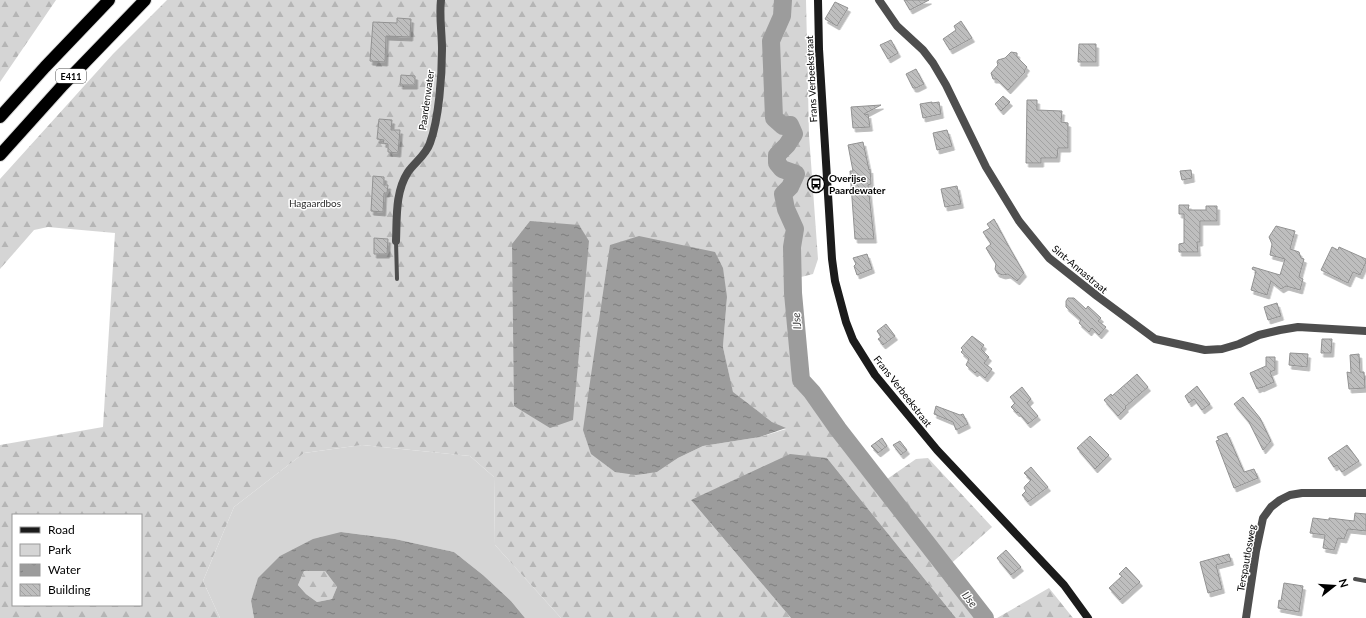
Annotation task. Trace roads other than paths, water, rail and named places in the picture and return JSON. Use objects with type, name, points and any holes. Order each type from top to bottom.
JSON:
[{"type":"highway","name":"E411","points":[[0,117],[109,0]]},
{"type":"highway","name":"E411","points":[[0,155],[63,85],[145,0]]},
{"type":"main road","name":"Frans Verbeekstraat","points":[[818,0],[819,49],[832,259],[840,304],[853,340],[875,375],[937,450],[1064,585],[1088,618]]},
{"type":"street","name":"Paardenwater","points":[[396,240],[397,209],[400,189],[404,178],[428,147],[435,121],[440,90],[442,49],[441,0]]},
{"type":"street","name":"Sint-Annastraat","points":[[880,0],[898,26],[923,50],[933,63],[946,85],[986,167],[1019,221],[1049,258],[1155,339],[1205,350],[1222,349],[1239,344],[1259,335],[1298,327],[1366,331]]},
{"type":"street","name":"Terspautlosweg","points":[[1246,618],[1256,551],[1263,518],[1271,507],[1290,494],[1366,493]]},
{"type":"lane","points":[[396,240],[397,279]]},
{"type":"lane","points":[[1355,579],[1366,581]]},
{"type":"water","points":[[530,221],[579,225],[589,241],[573,420],[550,428],[514,406],[512,244]]},
{"type":"water","points":[[639,236],[715,252],[723,268],[727,297],[723,347],[733,392],[772,422],[786,428],[760,437],[703,446],[678,458],[657,472],[636,475],[615,472],[591,454],[583,430],[610,245]]},
{"type":"water","points":[[790,454],[827,458],[956,618],[791,618],[691,500]]},
{"type":"water","points":[[341,532],[395,539],[454,552],[483,575],[511,601],[525,618],[254,618],[251,601],[258,578],[280,556],[313,539]],"holes":[[[304,571],[325,571],[337,587],[332,599],[317,602],[306,594],[298,585]]]},
{"type":"waterway","name":"IJse","points":[[783,0],[782,16],[771,41],[774,118],[783,126],[790,125],[794,134],[787,145],[777,155],[777,163],[782,169],[796,174],[790,187],[783,194],[786,209],[795,229],[792,247],[793,293],[801,380],[812,392],[838,429],[985,618]]},
{"type":"place","name":"Overijse Paardewater","points":[[816,184]]},
{"type":"park label","name":"Hagaardbos","points":[[315,203]]}]
